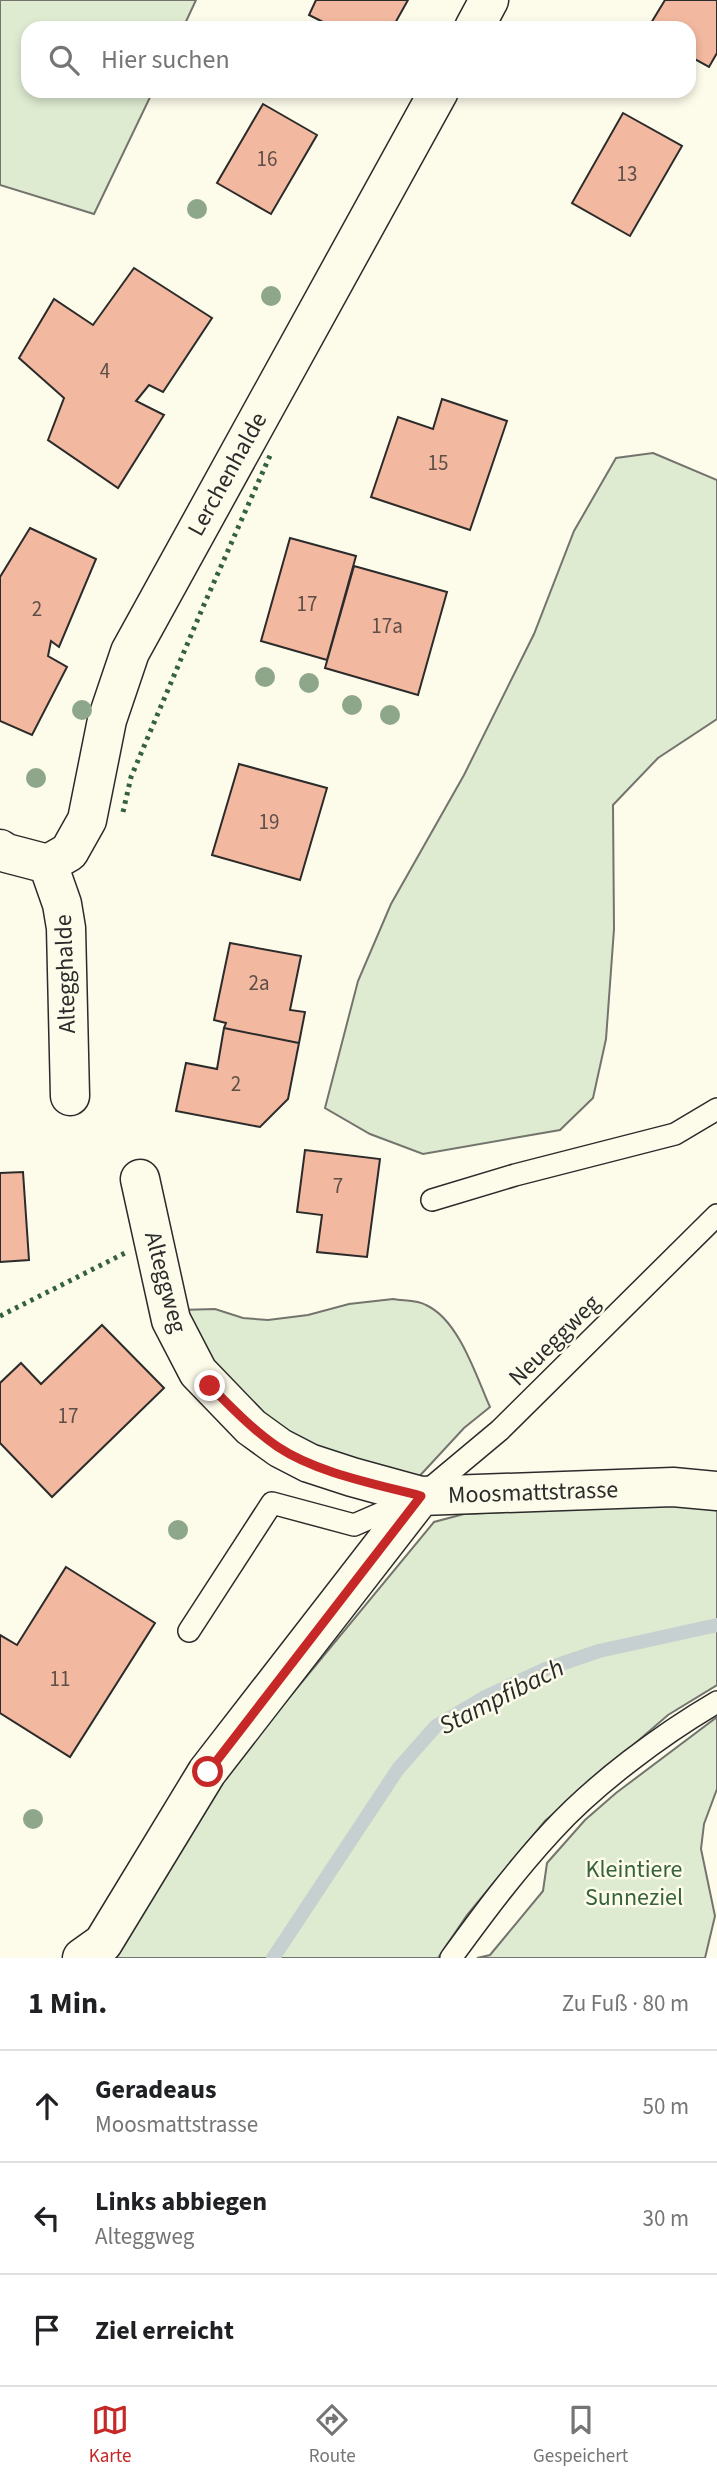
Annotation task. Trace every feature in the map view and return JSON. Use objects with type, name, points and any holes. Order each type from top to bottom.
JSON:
[{"type":"street","points":[[478,21],[489,0]]},
{"type":"street","name":"Lerchenhalde","points":[[48,864],[69,852],[87,820],[107,720],[130,652],[435,98]]},
{"type":"street","points":[[0,849],[48,864]]},
{"type":"street","name":"Altegghalde","points":[[48,864],[62,904],[66,928],[70,1096]]},
{"type":"street","name":"Alteggweg","points":[[140,1179],[171,1320],[198,1372],[210,1386],[251,1427],[280,1448],[320,1466],[421,1496]]},
{"type":"street","name":"Moosmattstrasse","points":[[82,1958],[103,1942],[208,1772],[421,1496],[673,1487],[717,1491]]},
{"type":"lane","points":[[432,1200],[515,1175],[675,1134],[717,1109]]},
{"type":"lane","name":"Neueggweg","points":[[189,1631],[272,1503],[355,1525],[421,1496],[500,1430],[717,1215]]},
{"type":"lane","points":[[451,1958],[498,1893],[552,1830],[590,1793],[690,1717],[717,1702]]},
{"type":"green space","points":[[0,0],[196,0],[186,21],[21,21],[21,98],[150,98],[94,214],[0,185]]},
{"type":"green space","points":[[653,453],[717,480],[717,719],[658,758],[613,805],[614,929],[606,1039],[593,1098],[560,1130],[423,1154],[370,1134],[325,1108],[358,981],[391,904],[464,775],[534,634],[574,531],[616,458]]},
{"type":"green space","points":[[393,1299],[422,1303],[438,1312],[448,1323],[465,1350],[490,1407],[464,1428],[414,1482],[309,1452],[209,1378],[180,1310],[215,1309],[243,1318],[268,1320],[308,1315],[349,1304]]},
{"type":"green space","points":[[717,1502],[717,1685],[668,1715],[545,1821],[467,1915],[438,1958],[97,1958],[231,1768],[434,1522],[464,1514]]},
{"type":"green space","name":"Kleintiere Sunneziel","points":[[717,1717],[717,1789],[704,1824],[701,1849],[715,1916],[705,1958],[477,1958],[490,1955],[543,1891],[547,1863],[585,1820],[616,1793]]},
{"type":"building","points":[[316,0],[408,0],[396,21],[321,21],[309,15]]},
{"type":"building","points":[[665,0],[717,0],[717,53],[709,67],[696,60],[696,21],[652,21]]},
{"type":"building","points":[[263,104],[317,135],[271,214],[217,183]]},
{"type":"building","points":[[623,113],[682,146],[630,236],[572,203]]},
{"type":"building","points":[[134,268],[212,318],[163,392],[149,385],[136,401],[164,415],[118,488],[48,440],[64,398],[19,358],[54,299],[93,325]]},
{"type":"building","points":[[442,399],[507,421],[470,530],[371,497],[398,417],[433,429]]},
{"type":"building","points":[[30,528],[96,559],[59,647],[51,641],[48,656],[67,667],[32,735],[0,721],[0,577]]},
{"type":"building","points":[[290,538],[356,556],[327,660],[261,641]]},
{"type":"building","points":[[354,566],[447,592],[418,695],[325,668]]},
{"type":"building","points":[[239,764],[327,788],[300,880],[212,855]]},
{"type":"building","points":[[230,943],[301,956],[290,1010],[305,1012],[299,1043],[224,1028],[226,1023],[214,1020]]},
{"type":"building","points":[[224,1028],[299,1043],[288,1099],[260,1127],[176,1111],[186,1063],[217,1069]]},
{"type":"building","points":[[305,1150],[380,1159],[367,1257],[317,1252],[322,1215],[297,1212]]},
{"type":"building","points":[[23,1172],[29,1260],[0,1262],[0,1173]]},
{"type":"building","points":[[102,1325],[164,1388],[52,1497],[0,1443],[0,1383],[21,1363],[41,1384]]},
{"type":"building","points":[[66,1567],[155,1623],[70,1757],[0,1713],[0,1635],[17,1645]]},
{"type":"waterway","name":"Stampfibach","points":[[273,1958],[398,1769],[436,1726],[485,1697],[543,1670],[599,1651],[717,1625]]},
{"type":"hedge","points":[[123,812],[131,777],[272,451]]},
{"type":"hedge","points":[[0,1316],[127,1252]]},
{"type":"route","points":[[208,1772],[421,1496],[310,1463],[280,1448],[251,1427],[210,1386]]}]
